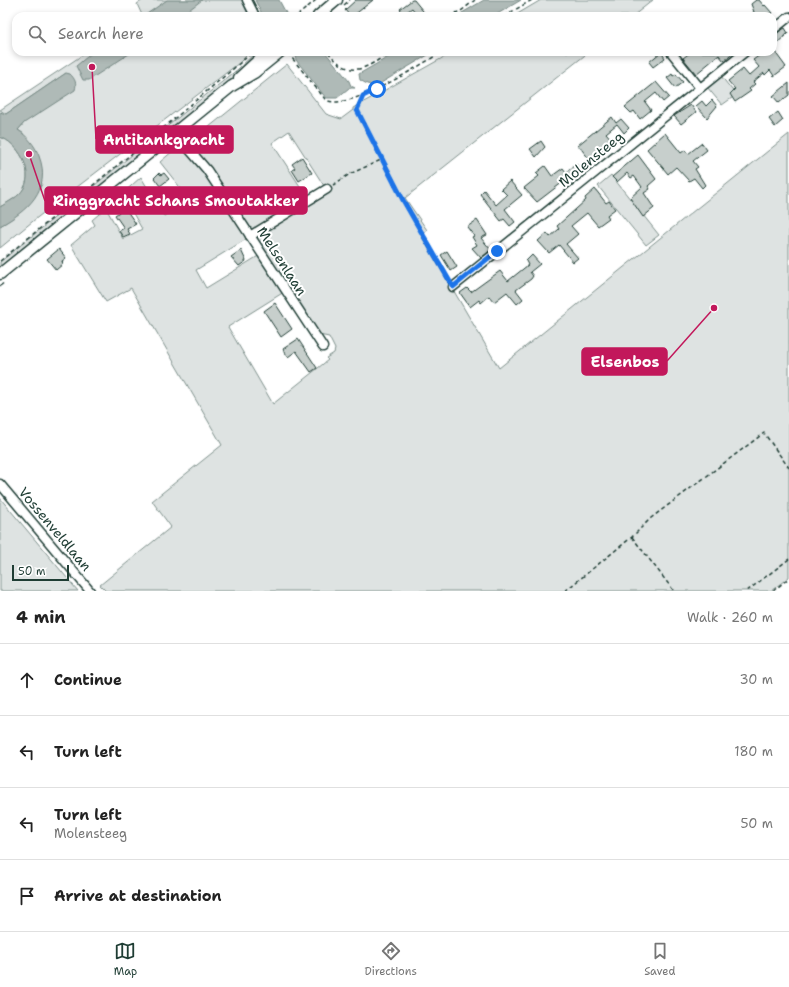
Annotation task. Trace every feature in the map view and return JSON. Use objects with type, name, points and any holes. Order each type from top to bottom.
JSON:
[{"type":"main road","points":[[324,12],[337,0]]},
{"type":"main road","points":[[0,274],[232,86],[245,71],[268,56]]},
{"type":"street","points":[[247,0],[253,12]]},
{"type":"street","points":[[777,27],[789,17]]},
{"type":"street","points":[[674,56],[700,88]]},
{"type":"street","name":"Molensteeg","points":[[453,287],[740,56]]},
{"type":"street","name":"Melsenlaan","points":[[175,133],[207,170],[323,347]]},
{"type":"street","points":[[250,236],[327,189]]},
{"type":"street","name":"Vossenveldlaan","points":[[0,484],[90,591]]},
{"type":"path","points":[[302,12],[316,0]]},
{"type":"path","points":[[458,12],[475,0]]},
{"type":"path","points":[[511,12],[532,0]]},
{"type":"path","points":[[0,261],[168,124],[248,56]]},
{"type":"path","points":[[290,56],[327,101],[344,102],[363,96],[377,89],[435,56]]},
{"type":"path","points":[[331,56],[336,62],[353,69],[363,69],[384,56]]},
{"type":"path","points":[[363,96],[357,110],[403,200],[453,287]]},
{"type":"path","points":[[327,189],[350,174],[383,159]]},
{"type":"path","points":[[565,591],[632,537],[650,518],[764,433],[789,468]]},
{"type":"path","points":[[632,537],[674,591]]},
{"type":"path","points":[[747,591],[789,559]]},
{"type":"path","points":[[773,591],[789,578]]},
{"type":"shaded area","points":[[143,0],[242,0],[247,12],[141,12],[137,4]]},
{"type":"shaded area","points":[[167,0],[202,0],[186,12],[150,12]]},
{"type":"shaded area","points":[[255,0],[279,0],[285,12],[261,12]]},
{"type":"shaded area","points":[[484,0],[521,0],[501,12],[464,12]]},
{"type":"shaded area","points":[[541,0],[653,0],[638,12],[521,12]]},
{"type":"shaded area","points":[[81,56],[246,56],[239,63],[38,217],[0,248],[0,226],[24,208],[34,198],[42,184],[23,133],[18,130],[66,73],[6,114],[0,110]]},
{"type":"shaded area","points":[[88,56],[126,56],[89,80],[83,80],[76,66]]},
{"type":"shaded area","points":[[252,56],[256,56],[235,77],[0,268],[0,262],[238,69]]},
{"type":"shaded area","points":[[295,56],[328,56],[349,81],[351,86],[355,88],[349,88],[337,98],[326,98],[296,60]]},
{"type":"shaded area","points":[[390,56],[426,56],[376,86],[367,84],[360,80],[359,74]]},
{"type":"shaded area","points":[[446,56],[584,56],[405,198],[427,230],[421,235],[499,368],[789,134],[789,577],[771,591],[106,591],[100,585],[171,527],[152,501],[222,445],[131,288],[106,302],[71,245],[95,225],[92,220],[106,208],[123,239],[142,229],[122,194],[141,177],[164,216],[190,200],[160,162],[181,144],[203,167],[248,238],[196,270],[206,288],[260,255],[284,292],[228,327],[273,404],[328,360],[326,358],[334,353],[335,349],[329,337],[319,335],[188,144],[287,64],[326,114],[341,119],[353,110],[353,108]],"holes":[[[289,131],[326,189],[309,200],[272,143]]]},
{"type":"shaded area","points":[[66,73],[70,74],[74,79],[76,83],[75,90],[24,123],[18,130],[30,141],[39,156],[42,168],[42,179],[39,189],[28,206],[19,214],[0,226],[0,207],[22,191],[27,181],[27,173],[26,166],[18,151],[7,140],[0,137],[0,112],[6,114]]},
{"type":"shaded area","points":[[721,76],[736,95],[722,105],[707,87]]},
{"type":"shaded area","points":[[0,137],[7,140],[18,151],[26,166],[27,181],[19,194],[0,207]]},
{"type":"shaded area","points":[[611,175],[659,235],[646,245],[598,186]]},
{"type":"shaded area","points":[[0,498],[78,591],[0,591]]},
{"type":"building","points":[[356,0],[373,0],[358,12],[347,12],[345,10]]},
{"type":"building","points":[[414,0],[424,12],[415,12],[412,8],[407,12],[402,12],[400,9]]},
{"type":"building","points":[[756,0],[759,0],[771,12],[754,12],[751,4]]},
{"type":"building","points":[[785,28],[788,33],[777,43],[777,33]]},
{"type":"building","points":[[777,55],[786,67],[774,76],[770,70],[765,75],[764,73],[753,82],[755,84],[749,89],[751,91],[735,102],[730,94],[735,89],[728,81],[743,69],[749,76],[759,67],[753,60],[758,56],[777,56]]},
{"type":"building","points":[[656,56],[664,56],[665,58],[653,67],[649,62]]},
{"type":"building","points":[[686,56],[718,56],[696,74],[683,58]]},
{"type":"building","points":[[720,56],[730,56],[724,61]]},
{"type":"building","points":[[672,74],[673,76],[676,74],[683,82],[675,88],[667,78]]},
{"type":"building","points":[[656,82],[669,97],[663,102],[656,93],[645,102],[651,110],[640,119],[634,111],[631,113],[625,107]]},
{"type":"building","points":[[789,83],[789,95],[779,103],[773,96]]},
{"type":"building","points":[[712,100],[717,106],[707,118],[696,106],[702,101],[706,106]]},
{"type":"building","points":[[691,105],[696,112],[681,124],[674,116]]},
{"type":"building","points":[[778,112],[783,120],[775,127],[769,119]]},
{"type":"building","points":[[612,117],[616,123],[621,119],[629,128],[624,133],[617,124],[606,133],[613,141],[590,160],[578,145]]},
{"type":"building","points":[[665,133],[681,153],[685,150],[688,154],[702,143],[707,150],[693,161],[698,167],[695,169],[705,185],[702,188],[694,178],[689,181],[676,167],[668,174],[647,149]]},
{"type":"building","points":[[541,141],[545,147],[536,157],[530,149]]},
{"type":"building","points":[[638,155],[656,179],[648,186],[650,189],[644,193],[654,208],[643,217],[630,198],[642,187],[634,176],[631,178],[627,173],[617,182],[612,177]]},
{"type":"building","points":[[302,157],[312,173],[299,181],[292,170],[295,168],[292,164]]},
{"type":"building","points":[[576,164],[580,168],[575,172],[579,178],[568,188],[563,182],[537,202],[524,188],[539,176],[536,173],[545,166],[552,176],[563,168],[566,172]]},
{"type":"building","points":[[159,173],[161,175],[164,173],[169,179],[160,186],[154,178]]},
{"type":"building","points":[[510,181],[522,195],[505,209],[515,222],[510,226],[504,219],[501,221],[480,194],[484,190],[496,205],[507,195],[501,189]]},
{"type":"building","points":[[595,189],[606,203],[609,201],[615,209],[607,215],[609,218],[598,226],[587,213],[571,226],[578,234],[566,244],[578,258],[573,262],[559,245],[549,253],[538,241],[547,233],[550,237],[559,229],[557,226],[586,200],[585,198]]},
{"type":"building","points":[[125,208],[136,224],[127,229],[130,234],[123,237],[119,231],[124,228],[115,215]]},
{"type":"building","points":[[477,220],[487,235],[481,238],[491,250],[481,258],[472,248],[477,245],[472,237],[474,236],[467,227]]},
{"type":"building","points":[[59,249],[66,258],[62,261],[63,264],[56,270],[47,259]]},
{"type":"building","points":[[241,250],[246,261],[239,266],[231,257]]},
{"type":"building","points":[[447,251],[457,267],[451,271],[441,255]]},
{"type":"building","points":[[532,255],[540,264],[530,272],[533,276],[531,279],[516,290],[523,299],[517,304],[507,292],[494,302],[489,296],[481,303],[479,300],[470,307],[460,293],[467,288],[471,292],[500,271],[508,281],[528,265],[526,261]]},
{"type":"building","points":[[275,303],[292,329],[281,337],[264,311]]},
{"type":"building","points":[[298,339],[317,368],[311,372],[296,351],[288,357],[283,349]]},
{"type":"place","name":"Antitankgracht","points":[[92,67]]},
{"type":"place","name":"Ringgracht Schans Smoutakker","points":[[29,154]]},
{"type":"place","name":"Elsenbos","points":[[714,308]]},
{"type":"route","points":[[377,89],[363,96],[357,110],[403,200],[453,287],[497,251]]}]
